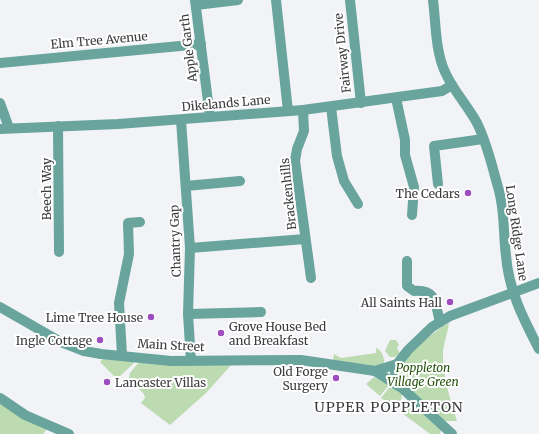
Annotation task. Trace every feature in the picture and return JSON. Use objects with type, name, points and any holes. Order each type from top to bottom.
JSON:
[{"type":"street","points":[[195,2],[238,0]]},
{"type":"street","points":[[276,0],[288,111]]},
{"type":"street","name":"Fairway Drive","points":[[350,0],[361,103]]},
{"type":"street","name":"Long Ridge Lane","points":[[433,0],[439,54],[444,71],[477,123],[483,139],[499,188],[504,216],[506,257],[513,292],[517,306],[539,349]]},
{"type":"street","name":"Apple Garth","points":[[195,2],[210,117]]},
{"type":"street","name":"Elm Tree Avenue","points":[[0,63],[201,44]]},
{"type":"street","name":"Dikelands Lane","points":[[4,128],[182,120],[303,110],[442,91],[452,85]]},
{"type":"street","points":[[396,98],[405,140],[405,155],[414,187],[412,215]]},
{"type":"street","points":[[0,103],[4,128]]},
{"type":"street","points":[[331,107],[337,156],[344,181],[358,204]]},
{"type":"street","name":"Brackenhills","points":[[303,110],[304,131],[296,149],[295,161],[311,278]]},
{"type":"street","name":"Chantry Gap","points":[[182,120],[190,248],[188,314],[191,361]]},
{"type":"street","name":"Beech Way","points":[[58,126],[59,252]]},
{"type":"street","points":[[438,184],[434,146],[483,139]]},
{"type":"street","points":[[186,186],[240,181]]},
{"type":"street","points":[[122,355],[119,303],[129,254],[128,223],[140,222]]},
{"type":"street","points":[[190,248],[305,239]]},
{"type":"street","points":[[407,261],[407,286],[414,291],[422,290],[430,293],[433,297],[440,322]]},
{"type":"street","points":[[401,387],[397,381],[395,373],[397,364],[408,350],[440,322],[450,316],[539,283]]},
{"type":"street","name":"Main Street","points":[[0,307],[61,342],[84,351],[171,361],[301,360],[375,371]]},
{"type":"street","points":[[188,314],[261,312]]},
{"type":"street","points":[[375,371],[397,364]]},
{"type":"street","points":[[375,371],[401,387],[452,434]]},
{"type":"street","points":[[0,398],[25,415],[69,434]]},
{"type":"green space","name":"Poppleton Village Green","points":[[449,323],[443,351],[443,360],[447,386],[457,421],[443,421],[399,380],[400,367],[414,349]]},
{"type":"green space","points":[[390,340],[396,340],[399,345],[397,348],[400,353],[395,357],[390,357],[385,351]]},
{"type":"green space","points":[[376,348],[381,352],[384,359],[384,363],[379,367],[333,361],[334,354],[341,358],[376,353]]},
{"type":"green space","points":[[103,359],[134,361],[134,363],[117,379],[100,362]]},
{"type":"green space","points":[[139,362],[232,364],[206,393],[170,425],[141,403],[145,398],[144,394],[129,379],[130,373]]},
{"type":"green space","points":[[374,377],[389,385],[380,396],[366,384]]},
{"type":"green space","points":[[391,385],[402,394],[401,401],[397,409],[381,398]]},
{"type":"green space","points":[[407,399],[441,430],[440,434],[430,434],[402,413]]},
{"type":"green space","points":[[0,404],[47,429],[43,434],[0,434]]},
{"type":"place","name":"The Cedars","points":[[468,193]]},
{"type":"place","name":"All Saints Hall","points":[[450,302]]},
{"type":"place","name":"Lime Tree House","points":[[151,317]]},
{"type":"place","name":"Grove House Bed and Breakfast","points":[[221,333]]},
{"type":"place","name":"Ingle Cottage","points":[[100,340]]},
{"type":"place","name":"Old Forge Surgery","points":[[336,378]]},
{"type":"place","name":"Lancaster Villas","points":[[107,382]]},
{"type":"district","name":"UPPER POPPLETON","points":[[389,407]]}]
